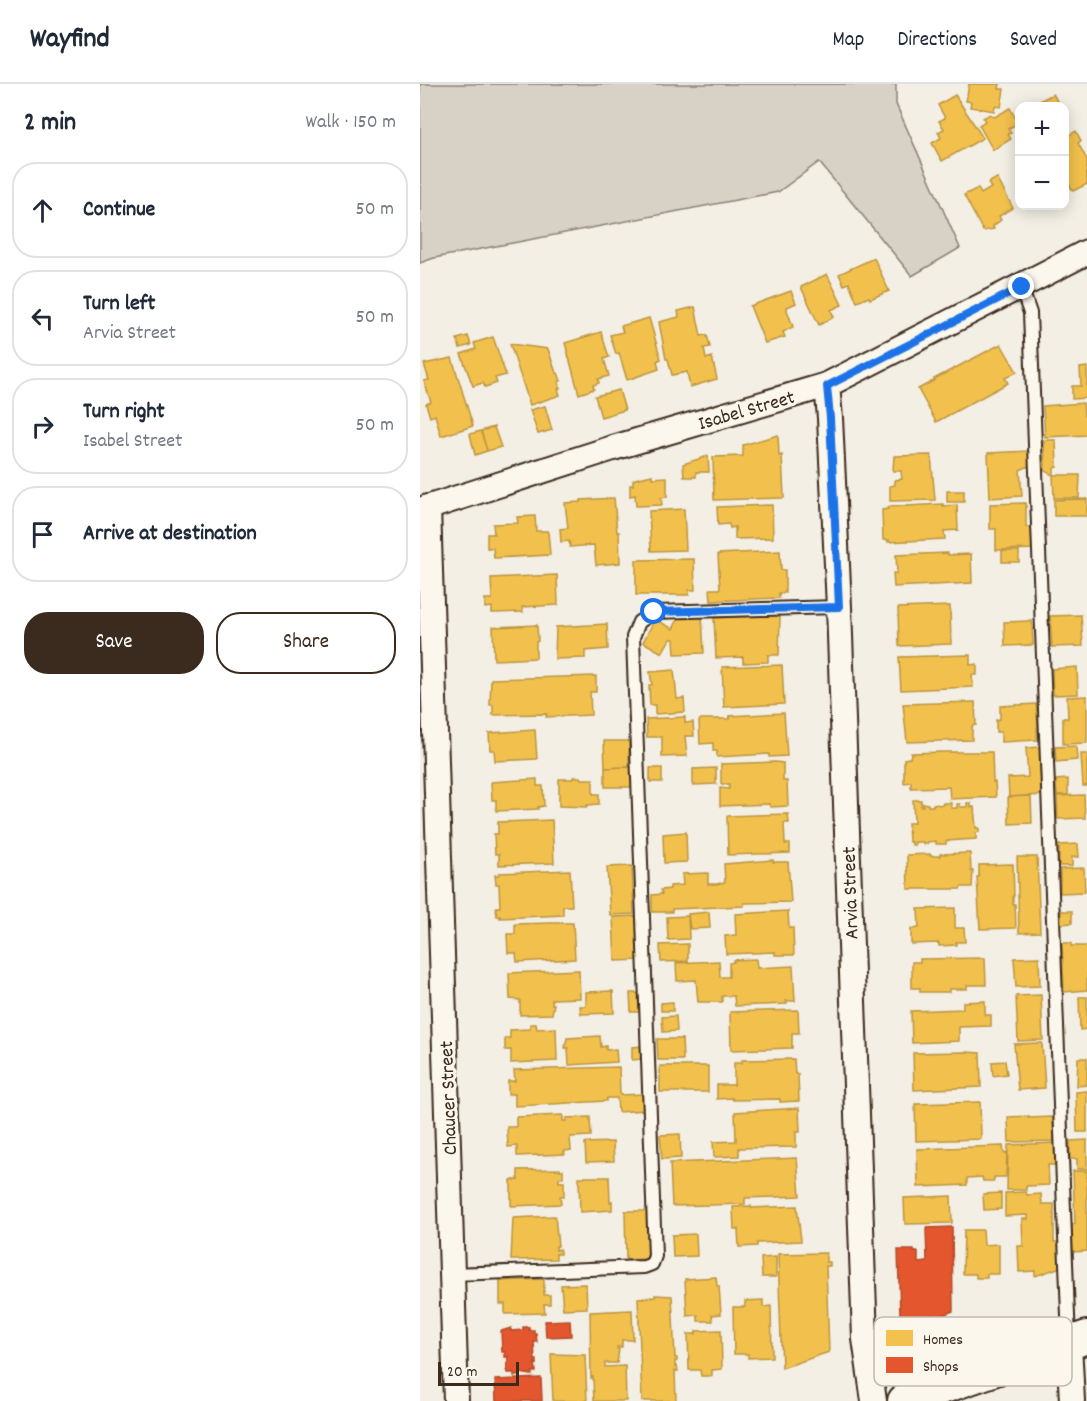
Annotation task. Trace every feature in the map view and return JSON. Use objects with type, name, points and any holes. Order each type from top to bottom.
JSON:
[{"type":"street","name":"Isabel Street","points":[[424,508],[613,448],[827,386],[1087,252]]},
{"type":"street","name":"Arvia Street","points":[[827,386],[839,607],[865,1339],[874,1401]]},
{"type":"street","name":"Chaucer Street","points":[[424,508],[456,1401]]},
{"type":"street","points":[[1072,1401],[1078,1341]]},
{"type":"street","points":[[904,1401],[948,1386]]},
{"type":"lane","points":[[1022,287],[1030,313],[1078,1341]]},
{"type":"lane","points":[[452,1274],[644,1267],[652,1264],[655,1256],[633,637],[639,622],[654,612],[839,607]]},
{"type":"shaded area","points":[[420,84],[896,84],[896,104],[960,248],[912,276],[819,162],[778,192],[434,258],[420,263]]},
{"type":"building: Homes","points":[[969,84],[1000,84],[999,89],[1004,89],[1001,107],[995,106],[994,111],[970,107],[971,102],[966,101]]},
{"type":"building: Homes","points":[[1053,94],[1058,102],[1038,102]]},
{"type":"building: Homes","points":[[955,95],[983,138],[942,161],[932,143],[941,138],[938,132],[944,129],[939,121],[945,118],[938,105]]},
{"type":"building: Homes","points":[[1010,108],[1015,117],[1015,125],[1008,129],[1011,139],[993,150],[979,125],[985,121],[983,118],[990,114],[995,117]]},
{"type":"building: Homes","points":[[1076,131],[1081,141],[1078,143],[1087,160],[1087,184],[1073,191],[1069,184],[1069,135]]},
{"type":"building: Homes","points":[[997,178],[1013,208],[999,216],[1001,220],[993,226],[994,229],[983,231],[964,195],[978,188],[981,194],[991,188],[988,183]]},
{"type":"building: Homes","points":[[874,258],[889,291],[857,302],[849,283],[844,285],[839,274]]},
{"type":"building: Homes","points":[[827,274],[842,305],[831,310],[834,317],[819,325],[801,287]]},
{"type":"building: Homes","points":[[791,291],[796,303],[787,307],[787,310],[793,327],[783,332],[785,337],[765,343],[750,306]]},
{"type":"building: Homes","points":[[695,307],[701,336],[707,335],[710,347],[704,348],[706,359],[712,357],[717,379],[690,387],[687,372],[672,375],[668,359],[666,359],[659,322],[679,317],[678,311]]},
{"type":"building: Homes","points":[[649,318],[661,359],[657,361],[659,369],[627,380],[619,353],[616,354],[610,335],[623,332],[621,326]]},
{"type":"building: Homes","points":[[601,332],[609,357],[604,359],[609,376],[598,379],[599,383],[593,385],[594,389],[579,394],[565,343]]},
{"type":"building: Homes","points":[[468,336],[471,345],[460,348],[457,339]]},
{"type":"building: Homes","points":[[493,337],[506,375],[495,378],[497,383],[485,387],[483,383],[473,386],[461,354],[476,349],[474,343]]},
{"type":"building: Homes","points":[[510,344],[548,349],[561,381],[558,382],[560,395],[530,405]]},
{"type":"building: Homes","points":[[1001,344],[1017,372],[1005,378],[1008,383],[936,422],[918,389]]},
{"type":"building: Homes","points":[[452,358],[473,426],[441,436],[435,415],[430,417],[426,404],[431,402],[424,381],[429,380],[424,364]]},
{"type":"building: Homes","points":[[1087,367],[1087,398],[1072,399],[1072,386],[1081,386],[1080,368]]},
{"type":"building: Homes","points":[[619,390],[625,410],[601,417],[595,396]]},
{"type":"building: Homes","points":[[1083,403],[1084,416],[1087,416],[1087,435],[1045,437],[1043,406]]},
{"type":"building: Homes","points":[[545,406],[552,430],[538,434],[530,410]]},
{"type":"building: Homes","points":[[494,427],[501,447],[487,451],[481,431]]},
{"type":"building: Homes","points":[[481,431],[487,451],[475,455],[470,434]]},
{"type":"building: Homes","points":[[778,435],[779,456],[782,455],[784,498],[714,500],[713,457],[743,456],[743,445]]},
{"type":"building: Homes","points":[[1044,440],[1056,440],[1057,467],[1054,468],[1054,475],[1080,475],[1079,498],[1054,498],[1053,475],[1045,471]]},
{"type":"building: Homes","points":[[1030,451],[1031,465],[1020,470],[1022,496],[990,498],[988,453]]},
{"type":"building: Homes","points":[[931,455],[935,500],[890,501],[890,486],[895,485],[895,480],[902,479],[901,471],[893,471],[894,456]]},
{"type":"building: Homes","points":[[708,456],[709,472],[696,472],[696,477],[684,477],[683,464]]},
{"type":"building: Homes","points":[[652,475],[652,478],[667,477],[667,497],[661,498],[662,505],[636,506],[635,495],[630,496],[630,485],[633,485],[635,479]]},
{"type":"building: Homes","points":[[947,491],[964,491],[964,502],[947,502]]},
{"type":"building: Homes","points":[[614,498],[617,532],[619,532],[620,563],[596,565],[594,545],[570,547],[569,541],[561,542],[560,529],[568,528],[565,503]]},
{"type":"building: Homes","points":[[1087,499],[1087,516],[1054,516],[1054,500]]},
{"type":"building: Homes","points":[[1026,503],[1026,527],[1033,527],[1034,549],[996,550],[996,529],[990,529],[990,504]]},
{"type":"building: Homes","points":[[943,504],[943,506],[957,505],[958,530],[944,531],[945,539],[888,542],[889,540],[883,540],[882,510],[888,507]]},
{"type":"building: Homes","points":[[772,505],[773,538],[735,539],[735,527],[730,528],[729,524],[718,525],[717,507]]},
{"type":"building: Homes","points":[[684,509],[686,550],[651,551],[649,511]]},
{"type":"building: Homes","points":[[535,516],[536,531],[548,531],[550,555],[494,558],[493,548],[487,548],[487,534],[494,534],[493,524],[518,523],[517,517]]},
{"type":"building: Homes","points":[[780,551],[781,570],[785,570],[785,593],[779,593],[779,598],[711,601],[710,589],[720,589],[718,554]]},
{"type":"building: Homes","points":[[1002,551],[1019,551],[1019,562],[1002,562]]},
{"type":"building: Homes","points":[[948,553],[948,555],[971,554],[972,583],[894,587],[893,573],[897,573],[896,555]]},
{"type":"building: Homes","points":[[694,559],[695,590],[689,590],[689,595],[636,595],[636,560]]},
{"type":"building: Homes","points":[[557,575],[558,605],[522,607],[523,612],[492,613],[492,607],[485,608],[485,599],[492,599],[491,578]]},
{"type":"building: Homes","points":[[950,606],[951,644],[899,646],[898,608]]},
{"type":"building: Homes","points":[[780,615],[779,655],[768,655],[768,662],[743,663],[743,657],[716,658],[714,618]]},
{"type":"building: Homes","points":[[1081,615],[1083,646],[1052,647],[1050,616]]},
{"type":"building: Homes","points":[[702,616],[704,653],[675,654],[674,639],[670,639],[662,653],[643,642],[655,619],[673,629],[679,617]]},
{"type":"building: Homes","points":[[1032,621],[1033,645],[1005,646],[1004,622]]},
{"type":"building: Homes","points":[[607,624],[608,649],[585,651],[585,658],[555,659],[556,627]]},
{"type":"building: Homes","points":[[537,625],[536,658],[494,660],[493,627]]},
{"type":"building: Homes","points":[[970,655],[970,665],[977,664],[977,675],[972,675],[973,687],[901,690],[899,657]]},
{"type":"building: Homes","points":[[782,665],[784,704],[724,707],[722,667]]},
{"type":"building: Homes","points":[[1077,667],[1078,694],[1053,695],[1052,669]]},
{"type":"building: Homes","points":[[674,670],[677,699],[684,698],[685,712],[655,714],[655,705],[650,705],[649,685],[652,685],[650,672]]},
{"type":"building: Homes","points":[[596,676],[596,692],[590,692],[591,715],[546,717],[547,714],[493,715],[493,705],[490,705],[491,679]]},
{"type":"building: Homes","points":[[1087,696],[1087,743],[1063,744],[1063,718],[1068,718],[1067,697]]},
{"type":"building: Homes","points":[[975,702],[976,725],[972,726],[972,740],[907,742],[903,704]]},
{"type":"building: Homes","points":[[1036,704],[1037,740],[1001,742],[1001,732],[996,732],[996,720],[1000,719],[1000,706]]},
{"type":"building: Homes","points":[[784,713],[787,756],[769,757],[769,754],[717,757],[717,751],[713,751],[713,743],[700,744],[699,721],[701,719],[730,719],[729,716]]},
{"type":"building: Homes","points":[[685,717],[685,723],[693,722],[694,736],[685,736],[687,756],[662,757],[662,737],[647,737],[646,719]]},
{"type":"building: Homes","points":[[535,730],[537,759],[495,761],[494,750],[490,750],[489,733]]},
{"type":"building: Homes","points":[[604,741],[629,741],[629,767],[605,768]]},
{"type":"building: Homes","points":[[1076,746],[1077,760],[1056,762],[1055,747]]},
{"type":"building: Homes","points":[[1041,747],[1043,795],[1009,797],[1008,778],[1028,777],[1026,748]]},
{"type":"building: Homes","points":[[992,752],[996,797],[950,799],[949,787],[911,788],[911,782],[904,783],[904,759],[910,758],[911,753]]},
{"type":"building: Homes","points":[[1081,754],[1087,754],[1087,786],[1083,786]]},
{"type":"building: Homes","points":[[783,763],[783,781],[787,781],[788,806],[770,807],[770,804],[720,806],[720,788],[729,789],[729,784],[721,784],[721,764]]},
{"type":"building: Homes","points":[[605,768],[634,768],[634,787],[605,787]]},
{"type":"building: Homes","points":[[650,768],[662,768],[662,782],[650,782]]},
{"type":"building: Homes","points":[[716,768],[716,784],[693,785],[693,769]]},
{"type":"building: Homes","points":[[573,777],[593,779],[593,794],[599,794],[599,804],[587,805],[587,807],[559,806],[559,779],[573,779]]},
{"type":"building: Homes","points":[[537,779],[537,786],[543,786],[544,806],[538,809],[496,811],[496,800],[492,800],[491,782]]},
{"type":"building: Homes","points":[[1068,779],[1068,795],[1057,795],[1056,780]]},
{"type":"building: Homes","points":[[1084,795],[1085,818],[1058,819],[1057,796]]},
{"type":"building: Homes","points":[[1031,796],[1032,823],[1009,824],[1008,797]]},
{"type":"building: Homes","points":[[913,800],[921,800],[921,806],[923,803],[933,806],[933,804],[951,803],[951,808],[957,808],[957,804],[960,804],[960,807],[967,807],[967,803],[971,803],[971,807],[974,807],[976,828],[979,828],[976,839],[946,841],[946,844],[936,844],[936,841],[927,842],[927,844],[915,842],[915,845],[912,845],[912,842],[909,842],[908,823],[914,823]]},
{"type":"building: Homes","points":[[788,814],[789,823],[784,823],[785,844],[790,844],[790,853],[728,855],[727,816]]},
{"type":"building: Homes","points":[[552,820],[554,863],[499,865],[499,854],[495,854],[494,834],[498,834],[498,822]]},
{"type":"building: Homes","points":[[686,832],[687,862],[664,863],[663,834]]},
{"type":"building: Homes","points":[[1078,844],[1079,857],[1072,857],[1072,866],[1059,866],[1059,845]]},
{"type":"building: Homes","points":[[970,853],[971,871],[973,871],[972,887],[908,889],[907,855],[940,856],[940,854]]},
{"type":"building: Homes","points":[[1017,857],[1037,857],[1040,932],[1019,933]]},
{"type":"building: Homes","points":[[773,860],[773,862],[788,862],[791,902],[744,903],[744,906],[652,912],[652,895],[662,894],[661,890],[670,889],[670,886],[683,885],[682,874],[708,873],[708,884],[717,884],[725,882],[724,864]]},
{"type":"building: Homes","points":[[1013,864],[1013,904],[1015,904],[1016,928],[980,929],[977,877],[979,877],[979,865]]},
{"type":"building: Homes","points":[[632,866],[634,914],[610,915],[607,867]]},
{"type":"building: Homes","points":[[1084,868],[1085,892],[1060,893],[1060,869]]},
{"type":"building: Homes","points":[[570,870],[572,906],[563,906],[563,915],[500,918],[497,916],[496,907],[500,907],[499,884],[496,884],[495,875]]},
{"type":"building: Homes","points":[[955,908],[955,928],[964,928],[965,942],[939,946],[939,943],[911,944],[911,929],[919,928],[918,909]]},
{"type":"building: Homes","points":[[788,911],[789,928],[793,928],[794,955],[775,955],[775,952],[726,954],[725,936],[736,935],[735,914]]},
{"type":"building: Homes","points":[[1061,911],[1072,911],[1072,923],[1061,924]]},
{"type":"building: Homes","points":[[709,912],[710,928],[690,929],[688,914]]},
{"type":"building: Homes","points":[[639,916],[640,960],[615,961],[613,917]]},
{"type":"building: Homes","points":[[688,916],[689,939],[668,940],[667,917]]},
{"type":"building: Homes","points":[[573,923],[575,959],[517,962],[516,953],[508,953],[507,934],[515,934],[515,924]]},
{"type":"building: Homes","points":[[1062,943],[1071,943],[1071,946],[1087,946],[1087,990],[1064,992]]},
{"type":"building: Homes","points":[[688,944],[688,961],[661,962],[660,945]]},
{"type":"building: Homes","points":[[1039,957],[1040,986],[1016,987],[1014,958]]},
{"type":"building: Homes","points":[[985,958],[986,985],[967,985],[967,989],[949,989],[949,992],[920,992],[920,988],[912,988],[912,962],[920,962],[920,959]]},
{"type":"building: Homes","points":[[756,959],[757,968],[793,966],[795,1001],[786,1001],[787,1004],[735,1006],[734,996],[722,996],[722,1002],[698,1002],[696,980],[677,981],[676,963],[719,961],[720,977],[729,977],[729,963],[734,962],[733,960]]},
{"type":"building: Homes","points":[[579,970],[580,998],[552,999],[552,1004],[554,1004],[552,1014],[520,1015],[520,1000],[510,999],[509,973]]},
{"type":"building: Homes","points":[[613,991],[614,1013],[581,1014],[580,1006],[586,1006],[586,992]]},
{"type":"building: Homes","points":[[630,993],[640,993],[640,1012],[631,1012]]},
{"type":"building: Homes","points":[[1041,995],[1043,1040],[1018,1041],[1016,996]]},
{"type":"building: Homes","points":[[1079,997],[1087,997],[1087,1029],[1080,1030]]},
{"type":"building: Homes","points":[[985,1001],[985,1015],[991,1015],[991,1026],[959,1027],[959,1041],[912,1043],[911,1011],[963,1009],[963,1002]]},
{"type":"building: Homes","points":[[673,1002],[673,1011],[661,1011],[661,1003]]},
{"type":"building: Homes","points":[[798,1010],[799,1033],[792,1033],[792,1048],[731,1050],[730,1012]]},
{"type":"building: Homes","points":[[676,1016],[677,1031],[663,1032],[662,1017]]},
{"type":"building: Homes","points":[[530,1024],[536,1024],[537,1029],[556,1028],[557,1061],[511,1063],[511,1050],[505,1050],[505,1038],[510,1038],[510,1030],[530,1029]]},
{"type":"building: Homes","points":[[600,1036],[601,1047],[606,1046],[606,1050],[616,1049],[617,1062],[569,1065],[568,1048],[565,1048],[567,1038]]},
{"type":"building: Homes","points":[[657,1039],[682,1039],[683,1060],[658,1060]]},
{"type":"building: Homes","points":[[1042,1043],[1045,1088],[1018,1090],[1014,1044]]},
{"type":"building: Homes","points":[[642,1046],[642,1059],[632,1060],[632,1047]]},
{"type":"building: Homes","points":[[913,1053],[980,1053],[981,1087],[914,1090]]},
{"type":"building: Homes","points":[[1078,1058],[1087,1058],[1087,1085],[1077,1086]]},
{"type":"building: Homes","points":[[794,1059],[795,1074],[798,1074],[799,1101],[717,1099],[717,1085],[734,1085],[734,1063],[742,1063],[742,1060]]},
{"type":"building: Homes","points":[[1005,1061],[1007,1074],[993,1076],[992,1062]]},
{"type":"building: Homes","points":[[660,1066],[708,1066],[708,1092],[660,1092]]},
{"type":"building: Homes","points":[[619,1067],[620,1095],[644,1094],[644,1110],[618,1112],[617,1098],[607,1098],[606,1101],[515,1106],[515,1094],[508,1094],[508,1081],[515,1081],[514,1070]]},
{"type":"building: Homes","points":[[1087,1091],[1087,1132],[1077,1132],[1076,1092]]},
{"type":"building: Homes","points":[[980,1102],[981,1139],[916,1141],[915,1104]]},
{"type":"building: Homes","points":[[799,1108],[800,1132],[796,1132],[796,1147],[739,1148],[739,1156],[714,1157],[713,1142],[736,1141],[735,1112]]},
{"type":"building: Homes","points":[[563,1115],[563,1121],[566,1121],[566,1118],[590,1117],[591,1136],[570,1137],[571,1150],[564,1151],[565,1154],[517,1156],[517,1146],[508,1147],[507,1127],[516,1127],[516,1117]]},
{"type":"building: Homes","points":[[1029,1116],[1028,1118],[1053,1117],[1054,1141],[1009,1142],[1008,1117]]},
{"type":"building: Homes","points":[[680,1134],[681,1158],[662,1159],[660,1135]]},
{"type":"building: Homes","points":[[1087,1140],[1087,1169],[1077,1169],[1077,1159],[1070,1159],[1070,1141]]},
{"type":"building: Homes","points":[[613,1142],[614,1161],[586,1162],[585,1143]]},
{"type":"building: Homes","points":[[1056,1143],[1056,1165],[1048,1165],[1049,1185],[1026,1186],[1026,1190],[1007,1190],[1008,1145]]},
{"type":"building: Homes","points":[[1003,1146],[1004,1153],[1007,1152],[1006,1177],[994,1177],[994,1181],[983,1181],[982,1177],[967,1178],[967,1185],[918,1187],[917,1149]]},
{"type":"building: Homes","points":[[797,1158],[800,1196],[745,1198],[745,1204],[672,1206],[670,1163]]},
{"type":"building: Homes","points":[[518,1170],[563,1170],[563,1178],[559,1178],[559,1182],[564,1182],[564,1196],[560,1196],[561,1204],[511,1206],[511,1180],[518,1180]]},
{"type":"building: Homes","points":[[1073,1171],[1087,1171],[1087,1251],[1073,1252],[1072,1225],[1075,1224]]},
{"type":"building: Homes","points":[[579,1177],[609,1177],[612,1210],[580,1212]]},
{"type":"building: Homes","points":[[1026,1192],[1027,1195],[1041,1194],[1042,1204],[1054,1204],[1054,1242],[1060,1242],[1061,1267],[1035,1276],[1035,1271],[1019,1272],[1018,1246],[1023,1246],[1022,1219],[1028,1219],[1028,1215],[1005,1216],[1005,1193]]},
{"type":"building: Homes","points":[[1001,1193],[1001,1209],[984,1210],[983,1194]]},
{"type":"building: Homes","points":[[951,1196],[952,1223],[905,1224],[904,1198]]},
{"type":"building: Homes","points":[[751,1206],[751,1208],[797,1206],[801,1241],[757,1243],[757,1246],[739,1247],[738,1229],[734,1229],[733,1207]]},
{"type":"building: Homes","points":[[625,1211],[648,1211],[650,1253],[645,1259],[626,1260]]},
{"type":"building: Homes","points":[[555,1216],[558,1246],[556,1250],[560,1249],[560,1254],[556,1254],[556,1259],[511,1260],[513,1218]]},
{"type":"building: Homes","points":[[964,1230],[983,1230],[984,1245],[999,1244],[999,1274],[987,1274],[987,1278],[976,1278],[976,1274],[963,1274]]},
{"type":"building: Homes","points":[[696,1234],[697,1256],[673,1257],[672,1235]]},
{"type":"building: Homes","points":[[826,1253],[826,1262],[830,1262],[830,1266],[826,1266],[829,1352],[782,1368],[778,1254]]},
{"type":"building: Homes","points":[[776,1257],[776,1277],[762,1277],[761,1258]]},
{"type":"building: Homes","points":[[716,1277],[721,1314],[712,1315],[713,1321],[698,1321],[698,1315],[687,1316],[685,1279]]},
{"type":"building: Homes","points":[[544,1279],[544,1295],[550,1295],[550,1304],[544,1304],[545,1313],[505,1314],[505,1304],[500,1304],[500,1281]]},
{"type":"building: Homes","points":[[586,1284],[587,1308],[563,1309],[561,1285]]},
{"type":"building: Homes","points":[[655,1295],[672,1296],[675,1358],[677,1358],[675,1367],[677,1366],[678,1371],[675,1371],[676,1401],[642,1401],[638,1298],[655,1297]]},
{"type":"building: Homes","points":[[763,1300],[763,1307],[771,1306],[772,1357],[748,1358],[748,1354],[734,1354],[733,1307],[745,1307],[745,1301]]},
{"type":"building: Homes","points":[[632,1310],[633,1340],[622,1340],[622,1347],[617,1347],[619,1349],[617,1363],[605,1363],[605,1367],[625,1366],[626,1401],[594,1401],[593,1377],[591,1378],[590,1312]]},
{"type":"building: Homes","points":[[721,1330],[722,1369],[712,1370],[712,1376],[701,1376],[700,1370],[689,1370],[688,1334],[696,1334],[696,1331]]},
{"type":"building: Homes","points":[[551,1354],[585,1355],[587,1401],[553,1401]]},
{"type":"building: Shops","points":[[952,1227],[953,1311],[938,1317],[932,1315],[900,1317],[898,1250],[914,1250],[918,1252],[918,1263],[927,1262],[926,1228]]},
{"type":"building: Shops","points":[[570,1320],[571,1336],[546,1337],[545,1321]]},
{"type":"building: Shops","points":[[523,1327],[529,1327],[529,1330],[534,1330],[536,1333],[537,1342],[534,1342],[536,1372],[532,1372],[532,1375],[520,1373],[520,1376],[514,1376],[514,1373],[508,1373],[507,1370],[508,1357],[505,1357],[505,1352],[502,1352],[501,1331],[511,1328],[511,1331],[523,1330]]},
{"type":"building: Shops","points":[[541,1378],[542,1401],[496,1401],[495,1380]]},
{"type":"route","points":[[654,612],[839,607],[827,386],[1022,287]]}]
